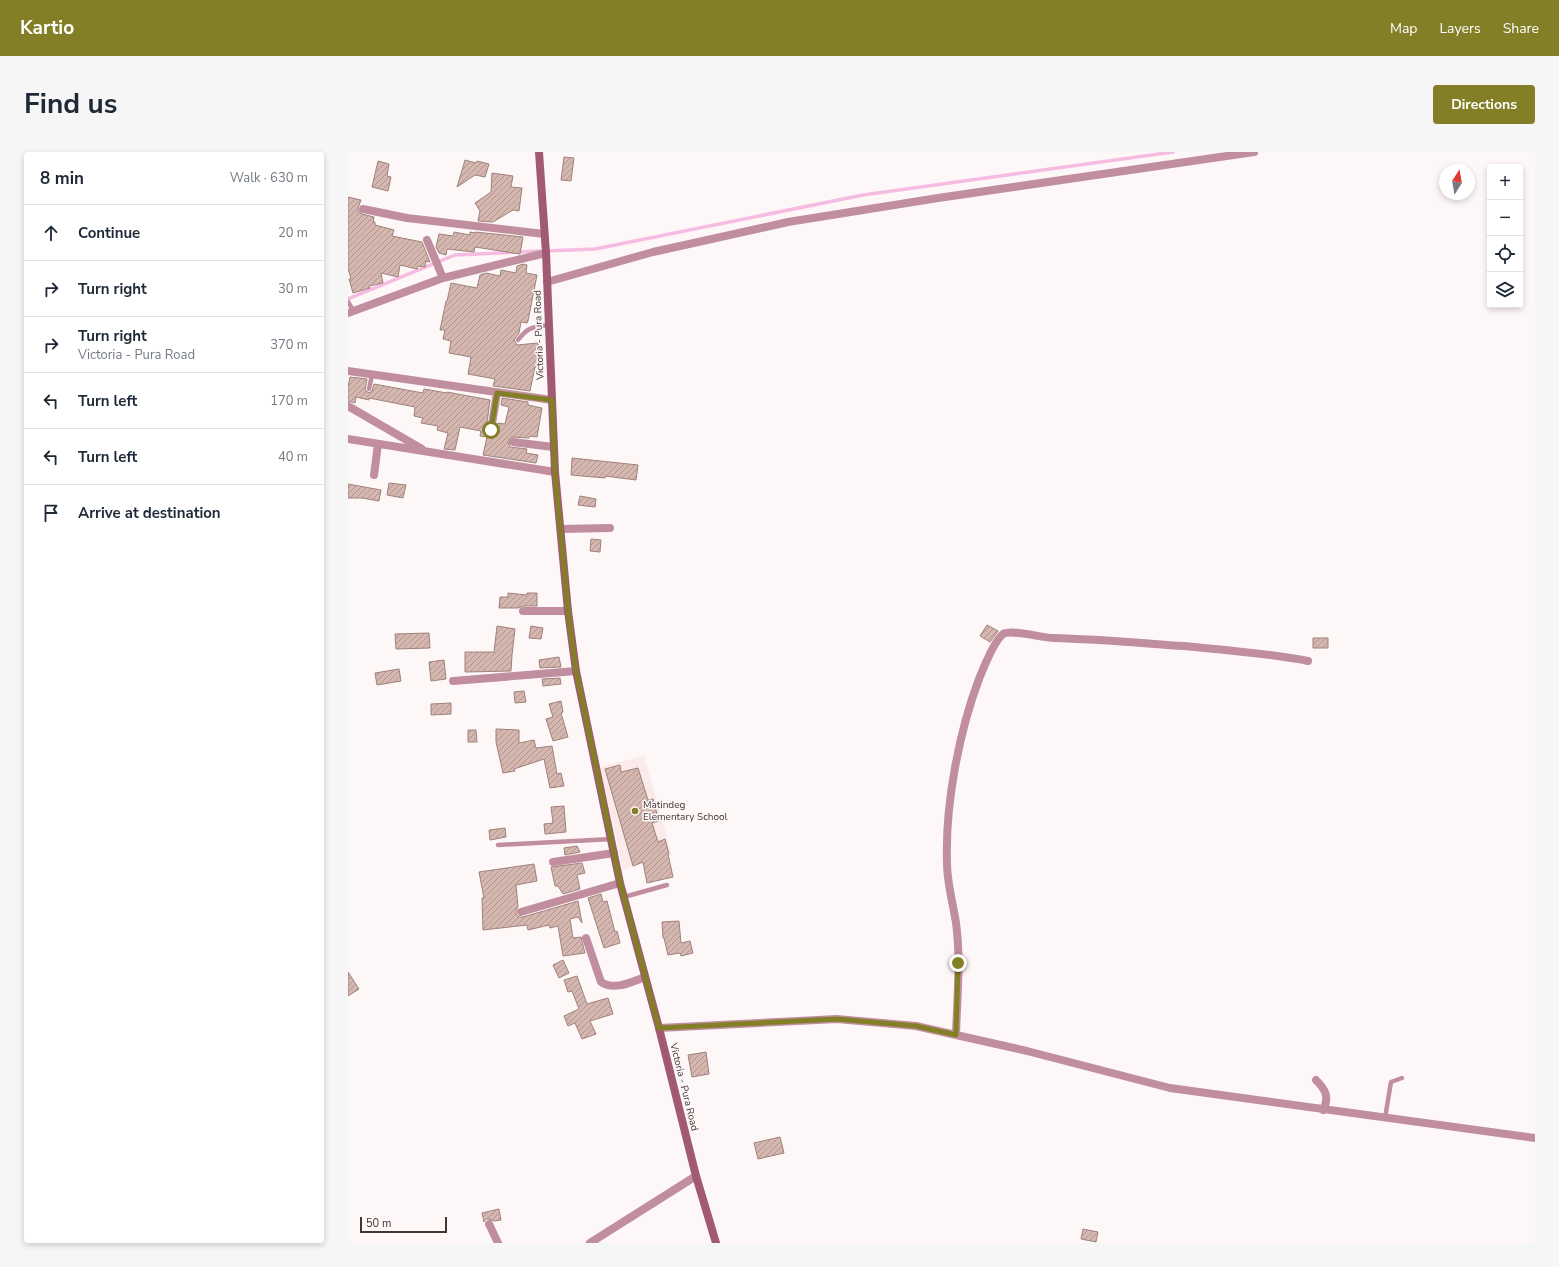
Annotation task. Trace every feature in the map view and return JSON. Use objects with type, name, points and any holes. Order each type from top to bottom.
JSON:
[{"type":"main road","name":"Victoria - Pura Road","points":[[539,152],[546,253],[555,472],[568,610],[576,670],[620,882],[659,1028],[696,1176],[716,1243]]},
{"type":"street","points":[[547,282],[653,252],[788,222],[938,198],[1254,152]]},
{"type":"street","points":[[363,208],[407,218],[544,234]]},
{"type":"street","points":[[427,240],[443,278]]},
{"type":"street","points":[[351,312],[443,278],[546,253]]},
{"type":"street","points":[[348,371],[552,400]]},
{"type":"street","points":[[491,430],[497,393]]},
{"type":"street","points":[[348,406],[427,452]]},
{"type":"street","points":[[348,439],[555,472]]},
{"type":"street","points":[[513,442],[554,447]]},
{"type":"street","points":[[374,475],[378,444]]},
{"type":"street","points":[[561,529],[610,528]]},
{"type":"street","points":[[523,611],[568,610]]},
{"type":"street","points":[[956,1035],[958,963],[956,924],[948,879],[947,861],[949,812],[953,782],[972,700],[981,674],[994,646],[1003,634],[1012,632],[1046,638],[1099,639],[1215,649],[1282,656],[1308,661]]},
{"type":"street","points":[[453,681],[576,670]]},
{"type":"street","points":[[553,862],[614,853]]},
{"type":"street","points":[[521,912],[620,882]]},
{"type":"street","points":[[586,938],[601,982],[607,986],[615,986],[645,977]]},
{"type":"street","points":[[659,1028],[837,1019],[916,1026],[1027,1051],[1170,1088],[1535,1138]]},
{"type":"street","points":[[1316,1080],[1324,1088],[1327,1097],[1323,1110]]},
{"type":"street","points":[[590,1243],[696,1176]]},
{"type":"street","points":[[489,1224],[498,1243]]},
{"type":"lane","points":[[348,302],[351,312]]},
{"type":"lane","points":[[518,340],[532,327],[549,325]]},
{"type":"lane","points":[[368,389],[372,375]]},
{"type":"lane","points":[[498,845],[612,839]]},
{"type":"lane","points":[[624,897],[667,885]]},
{"type":"lane","points":[[1385,1118],[1391,1082],[1402,1078]]},
{"type":"shaded area","name":"Matindeg Elementary School","points":[[644,756],[672,855],[623,870],[600,767]]},
{"type":"building","points":[[564,157],[574,158],[571,181],[561,180]]},
{"type":"building","points":[[465,160],[489,164],[485,177],[475,175],[457,187]]},
{"type":"building","points":[[378,161],[389,164],[387,176],[391,177],[388,191],[372,187]]},
{"type":"building","points":[[492,173],[513,176],[511,187],[522,188],[519,211],[513,210],[493,222],[478,221],[480,211],[475,203],[491,192]]},
{"type":"building","points":[[348,197],[361,200],[358,211],[362,214],[374,217],[373,222],[375,222],[375,225],[394,230],[392,236],[422,242],[430,262],[426,261],[425,267],[418,266],[417,269],[400,265],[398,277],[381,273],[383,283],[369,286],[370,288],[353,293],[348,268]]},
{"type":"building","points":[[454,232],[470,235],[470,232],[475,232],[523,237],[520,254],[475,247],[474,252],[447,249],[446,255],[439,253],[436,247],[439,234],[453,236]]},
{"type":"building","points":[[523,264],[527,265],[526,273],[537,275],[528,321],[527,323],[521,322],[519,333],[514,340],[517,345],[538,343],[540,366],[535,367],[530,391],[493,386],[495,379],[468,374],[471,357],[449,353],[451,341],[443,339],[445,330],[440,330],[451,283],[477,288],[480,275],[486,273],[500,276],[501,270],[516,273],[517,266]]},
{"type":"building","points":[[350,377],[367,379],[365,390],[369,393],[372,391],[374,384],[423,393],[424,389],[490,400],[486,432],[490,435],[495,433],[498,423],[505,424],[509,407],[501,405],[502,398],[528,402],[528,405],[542,408],[537,437],[511,437],[508,442],[510,447],[527,449],[526,453],[538,455],[536,463],[483,455],[487,437],[480,436],[481,431],[460,427],[455,450],[444,449],[448,433],[437,430],[438,426],[421,423],[423,418],[414,416],[415,407],[369,398],[369,400],[356,397],[355,403],[348,401]]},
{"type":"building","points":[[572,458],[638,465],[636,480],[605,476],[605,478],[571,475]]},
{"type":"building","points":[[389,483],[406,485],[403,498],[387,495]]},
{"type":"building","points":[[348,484],[381,490],[379,501],[362,498],[348,498]]},
{"type":"building","points":[[580,496],[596,499],[595,507],[578,505]]},
{"type":"building","points":[[591,539],[601,540],[600,552],[590,551]]},
{"type":"building","points":[[508,593],[527,595],[527,593],[537,593],[537,606],[499,608],[500,597],[508,597]]},
{"type":"building","points":[[987,625],[998,631],[990,642],[980,636]]},
{"type":"building","points":[[497,626],[515,629],[511,671],[465,672],[465,652],[494,652]]},
{"type":"building","points":[[531,626],[543,628],[541,639],[529,638]]},
{"type":"building","points":[[429,633],[430,648],[396,649],[395,634]]},
{"type":"building","points":[[1313,638],[1328,638],[1328,648],[1313,648]]},
{"type":"building","points":[[559,657],[561,667],[540,668],[539,660]]},
{"type":"building","points":[[444,660],[446,679],[431,681],[429,662]]},
{"type":"building","points":[[399,669],[401,681],[377,685],[375,673]]},
{"type":"building","points":[[560,678],[561,684],[543,686],[542,679]]},
{"type":"building","points":[[524,691],[526,702],[515,703],[514,692]]},
{"type":"building","points":[[561,701],[563,712],[561,713],[568,737],[553,741],[546,719],[553,717],[549,704]]},
{"type":"building","points":[[451,703],[451,714],[431,715],[431,704]]},
{"type":"building","points":[[496,729],[519,730],[519,743],[534,740],[536,748],[552,746],[557,774],[561,773],[564,786],[550,788],[544,759],[514,769],[515,771],[503,773],[496,742]]},
{"type":"building","points":[[468,730],[476,730],[477,742],[468,742]]},
{"type":"building","name":"Matindeg Elementary School","points":[[620,765],[621,772],[638,768],[648,800],[653,799],[659,821],[652,823],[658,842],[665,839],[673,877],[647,883],[643,862],[633,866],[605,769]]},
{"type":"building","points":[[564,806],[566,832],[545,834],[544,824],[553,823],[551,807]]},
{"type":"building","points":[[505,828],[506,837],[490,840],[489,830]]},
{"type":"building","points":[[577,846],[580,852],[565,855],[564,848]]},
{"type":"building","points":[[582,863],[585,873],[577,875],[580,889],[563,894],[558,886],[555,886],[551,867]]},
{"type":"building","points":[[534,864],[537,881],[516,885],[518,907],[516,914],[519,917],[523,917],[578,901],[582,923],[578,917],[570,919],[573,938],[581,937],[585,953],[563,956],[558,926],[550,928],[549,925],[528,930],[527,925],[483,930],[482,898],[484,898],[479,872]]},
{"type":"building","points":[[601,894],[603,902],[607,901],[615,932],[617,931],[620,943],[604,948],[588,898]]},
{"type":"building","points":[[679,921],[681,943],[690,941],[693,953],[681,956],[680,953],[668,955],[663,938],[662,922]]},
{"type":"building","points":[[563,960],[569,973],[559,978],[553,965]]},
{"type":"building","points":[[348,972],[359,989],[348,996]]},
{"type":"building","points":[[577,976],[587,1004],[608,998],[613,1014],[590,1021],[596,1034],[582,1039],[575,1023],[568,1026],[564,1016],[579,1009],[572,991],[568,992],[564,980]]},
{"type":"building","points":[[706,1052],[709,1074],[692,1077],[688,1055]]},
{"type":"building","points":[[780,1137],[784,1153],[758,1159],[754,1143]]},
{"type":"building","points":[[499,1209],[501,1220],[494,1221],[486,1219],[484,1222],[482,1213]]},
{"type":"building","points":[[1083,1229],[1098,1232],[1096,1242],[1081,1239]]},
{"type":"waterway","points":[[546,251],[595,249],[863,195],[1173,152]]},
{"type":"waterway","points":[[348,299],[455,255],[540,251]]},
{"type":"place","name":"Matindeg Elementary School","points":[[635,811]]},
{"type":"route","points":[[491,430],[497,393],[552,400],[555,472],[568,610],[576,670],[620,882],[659,1028],[837,1019],[916,1026],[956,1035],[958,963]]}]
